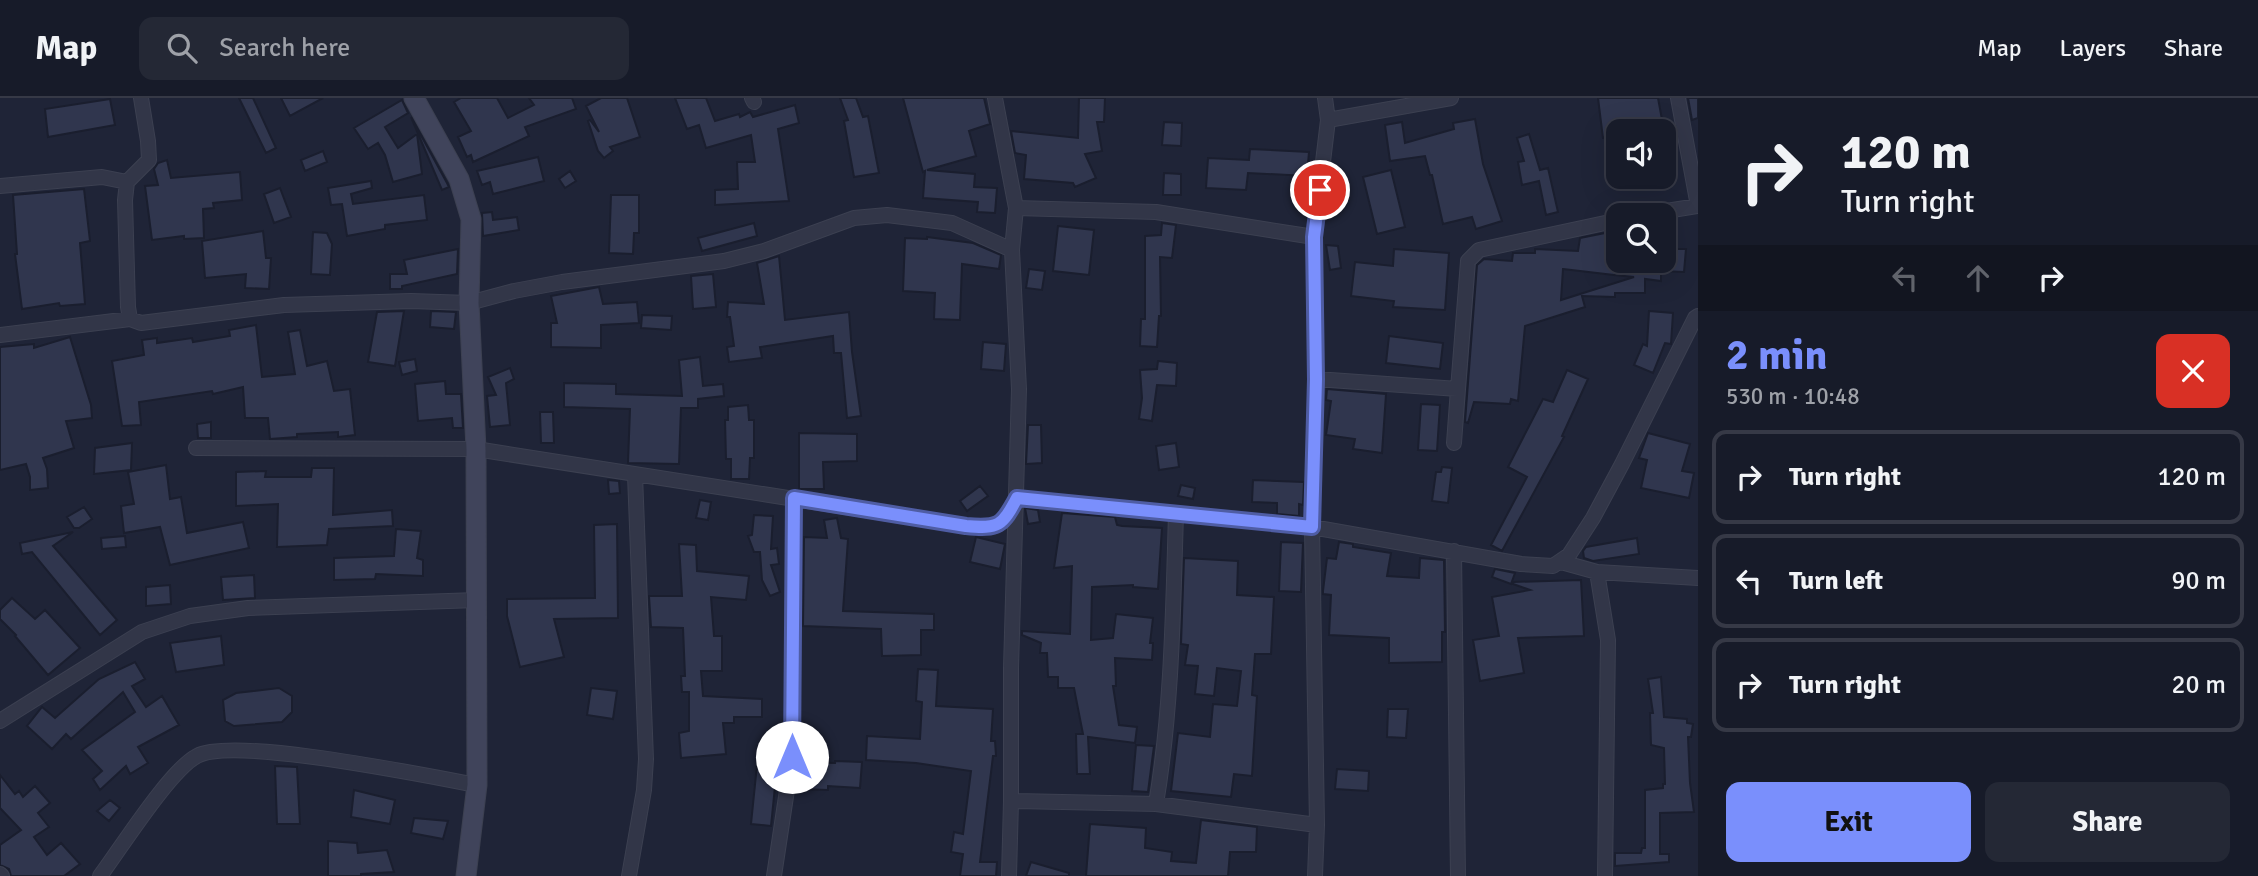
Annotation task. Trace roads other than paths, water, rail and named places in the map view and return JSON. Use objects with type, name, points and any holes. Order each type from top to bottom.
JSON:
[{"type":"street","points":[[131,319],[128,307],[127,182],[149,160],[141,98]]},
{"type":"street","points":[[414,98],[459,179],[471,219],[468,303],[476,449],[477,785],[466,876]]},
{"type":"street","points":[[995,98],[1016,208],[1012,250],[1019,389],[1011,668],[1012,801],[1009,876]]},
{"type":"street","points":[[1315,876],[1317,825],[1312,527],[1316,379],[1314,237],[1328,120],[1325,98]]},
{"type":"street","points":[[1328,120],[1451,98]]},
{"type":"street","points":[[1676,210],[1698,206],[1678,98]]},
{"type":"street","points":[[0,186],[102,177],[127,182]]},
{"type":"street","points":[[1016,208],[1156,212],[1314,237]]},
{"type":"street","points":[[0,335],[131,319],[141,323],[284,305],[468,303],[562,282],[724,261],[764,251],[854,218],[887,215],[952,223],[1012,250]]},
{"type":"street","points":[[1454,443],[1468,261],[1472,255],[1479,250],[1606,223]]},
{"type":"street","points":[[1017,498],[1312,527],[1521,564],[1553,565],[1569,555],[1599,508],[1698,316]]},
{"type":"street","points":[[1316,379],[1458,389]]},
{"type":"street","points":[[197,447],[476,449],[990,528],[1004,521],[1017,498]]},
{"type":"street","points":[[629,876],[644,790],[646,759],[635,475]]},
{"type":"street","points":[[774,876],[792,757],[794,498]]},
{"type":"street","points":[[1156,804],[1165,751],[1170,685],[1176,514]]},
{"type":"street","points":[[1454,551],[1458,876]]},
{"type":"street","points":[[1561,562],[1597,572],[1698,578]]},
{"type":"street","points":[[1597,572],[1608,640],[1605,876]]},
{"type":"street","points":[[0,721],[142,632],[190,615],[248,608],[477,600]]},
{"type":"street","points":[[100,876],[177,771],[198,755],[221,750],[279,753],[477,785]]},
{"type":"street","points":[[1012,801],[1156,804],[1317,825]]}]
